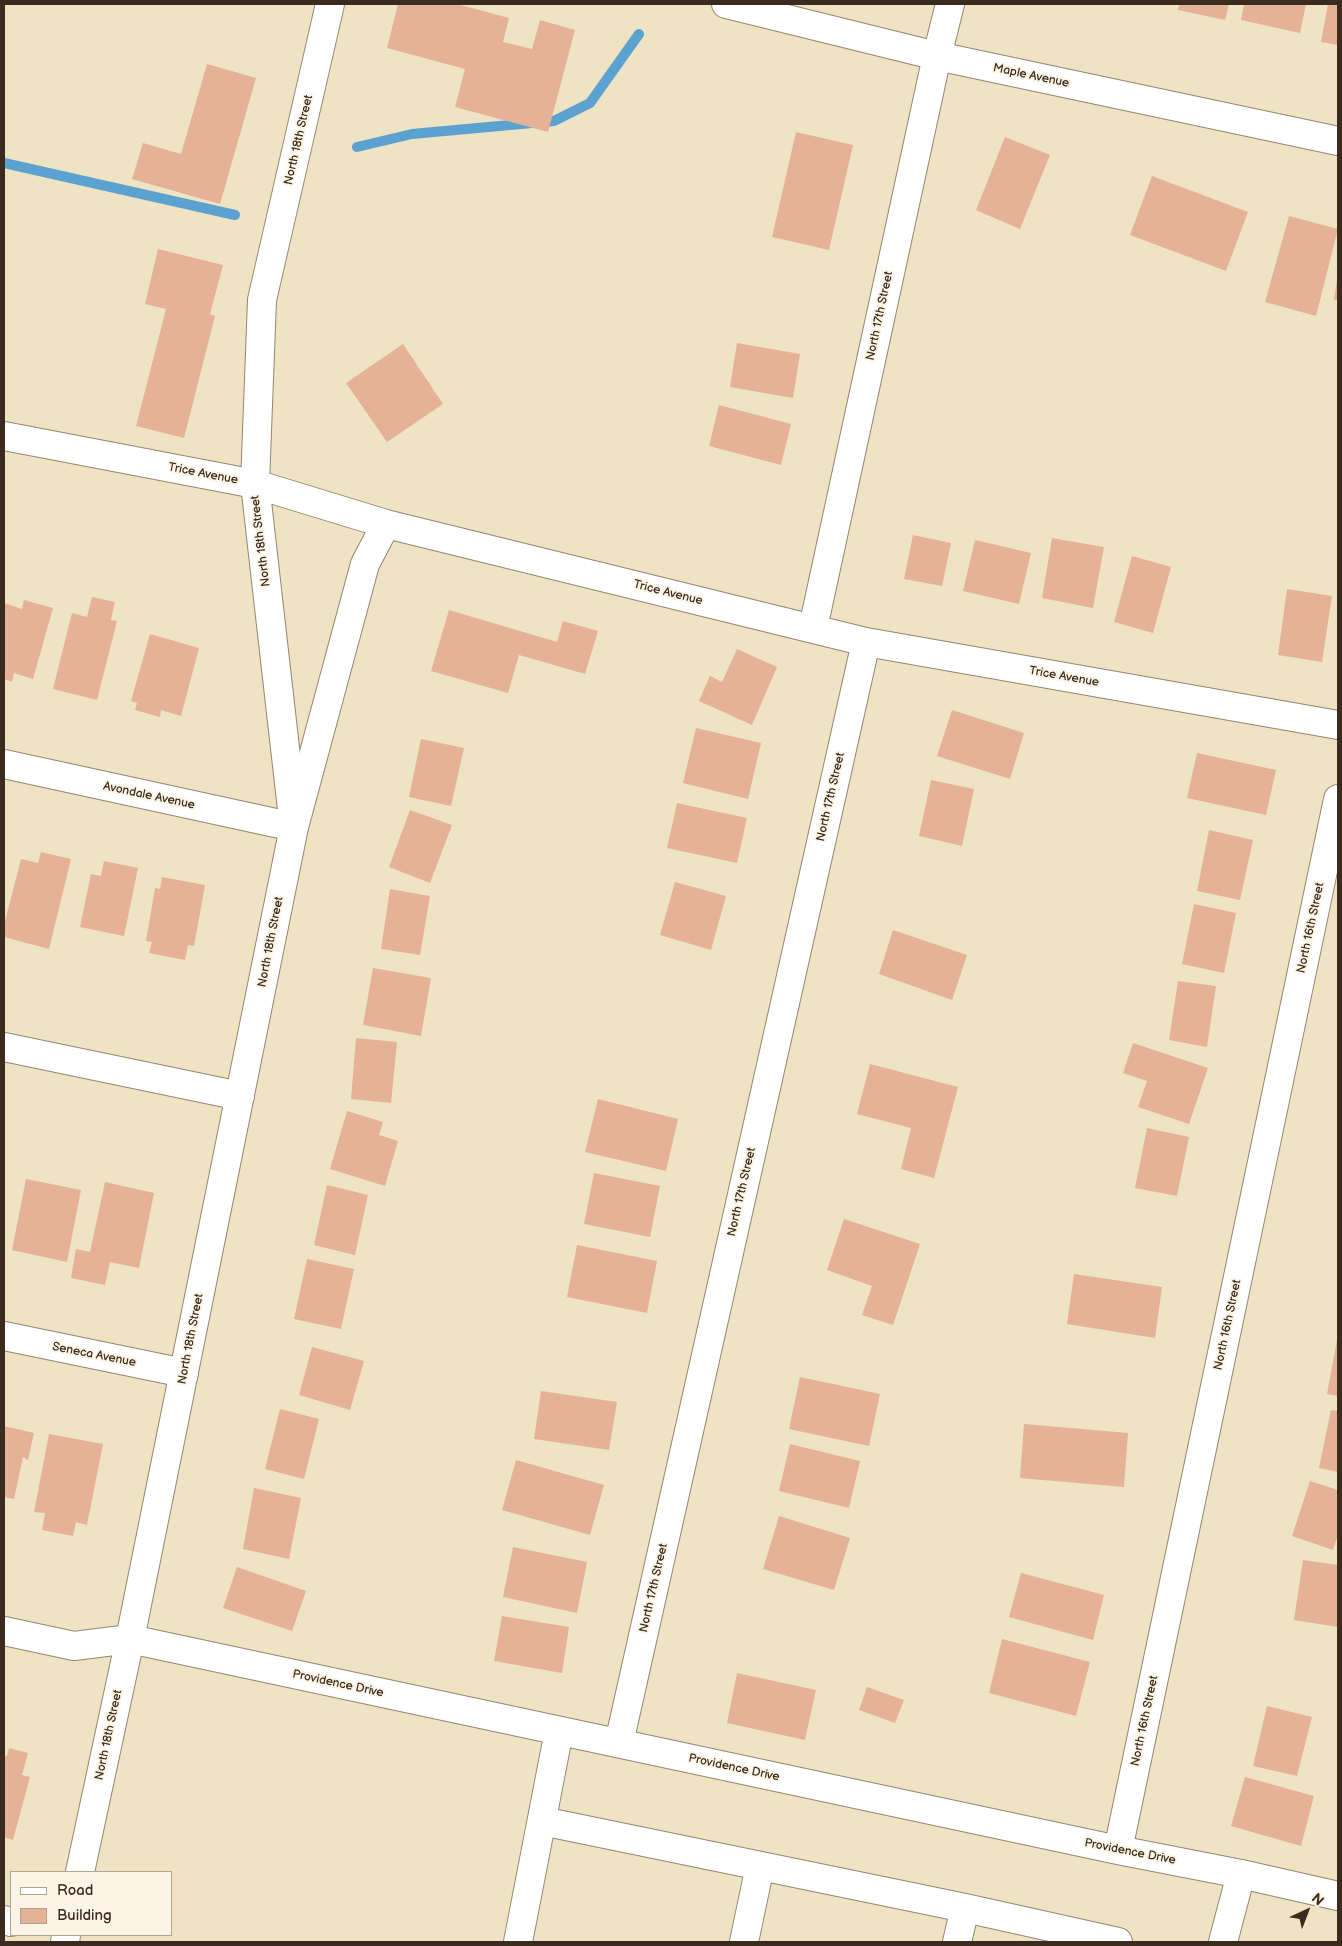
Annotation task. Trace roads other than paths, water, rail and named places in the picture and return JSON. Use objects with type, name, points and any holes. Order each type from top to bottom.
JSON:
[{"type":"street","name":"North 18th Street","points":[[80,1871],[130,1639],[294,827],[255,484],[262,300],[330,4]]},
{"type":"street","name":"Maple Avenue","points":[[726,4],[937,56],[1338,141]]},
{"type":"street","name":"North 17th Street","points":[[813,628],[937,56],[950,4]]},
{"type":"street","name":"Trice Avenue","points":[[4,436],[255,484],[386,524],[866,642],[1338,725]]},
{"type":"street","points":[[294,827],[365,564],[386,524]]},
{"type":"street","name":"North 17th Street","points":[[619,1743],[866,642]]},
{"type":"street","name":"Avondale Avenue","points":[[4,764],[294,827]]},
{"type":"street","name":"North 16th Street","points":[[1118,1850],[1338,799]]},
{"type":"street","points":[[4,1047],[240,1096]]},
{"type":"street","name":"Seneca Avenue","points":[[4,1336],[184,1373]]},
{"type":"street","name":"Providence Drive","points":[[4,1632],[74,1646],[130,1639],[1338,1896]]},
{"type":"street","points":[[518,1942],[559,1731]]},
{"type":"street","points":[[542,1821],[965,1908],[1078,1938],[1118,1942]]},
{"type":"street","points":[[744,1942],[760,1866]]},
{"type":"street","points":[[1223,1942],[1241,1874]]},
{"type":"street","points":[[957,1942],[965,1908]]},
{"type":"waterway","points":[[357,147],[412,134],[554,121],[590,103],[639,34]]},
{"type":"waterway","points":[[4,163],[235,215]]}]
